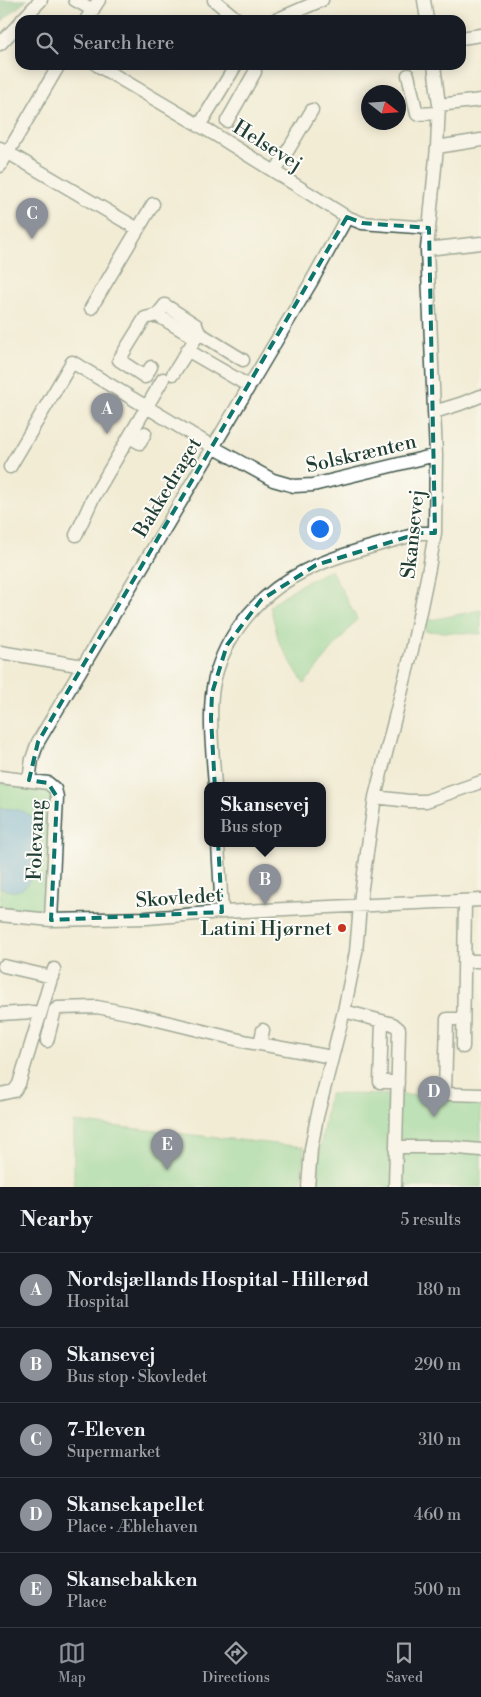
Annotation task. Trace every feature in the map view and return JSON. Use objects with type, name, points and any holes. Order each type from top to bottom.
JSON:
[{"type":"street","points":[[27,15],[41,0]]},
{"type":"street","points":[[76,0],[92,10]]},
{"type":"street","points":[[214,0],[232,15]]},
{"type":"street","points":[[288,15],[322,0]]},
{"type":"street","points":[[424,0],[426,15]]},
{"type":"street","points":[[0,44],[15,28]]},
{"type":"street","points":[[466,37],[481,35]]},
{"type":"street","points":[[0,166],[4,150],[56,70]]},
{"type":"street","name":"Helsevej","points":[[105,70],[348,217],[362,223],[428,228]]},
{"type":"street","points":[[199,126],[233,70]]},
{"type":"street","name":"Skansevej","points":[[308,1187],[311,1149],[317,1117],[344,1011],[356,952],[360,907],[376,798],[412,650],[428,577],[435,533],[436,454],[427,250],[439,109],[435,70]]},
{"type":"street","points":[[227,121],[255,72]]},
{"type":"street","points":[[408,75],[416,114],[481,100]]},
{"type":"street","points":[[223,87],[241,98]]},
{"type":"street","points":[[275,172],[312,110]]},
{"type":"street","points":[[437,147],[481,140]]},
{"type":"street","points":[[4,150],[138,229]]},
{"type":"street","points":[[91,308],[153,204]]},
{"type":"street","name":"Bakkedraget","points":[[29,780],[32,759],[38,742],[348,217]]},
{"type":"street","points":[[427,250],[481,243]]},
{"type":"street","points":[[76,535],[92,500],[147,407],[197,335],[196,325],[165,305],[157,315],[145,318],[119,360],[145,376],[151,367]]},
{"type":"street","points":[[197,335],[243,360]]},
{"type":"street","points":[[188,350],[249,386]]},
{"type":"street","name":"Solskrænten","points":[[10,467],[72,362],[213,447],[273,480],[294,486],[313,485],[436,454]]},
{"type":"street","points":[[434,412],[481,396]]},
{"type":"street","points":[[130,437],[140,443],[145,433]]},
{"type":"street","points":[[215,782],[211,718],[212,693],[218,668],[227,645],[244,618],[261,600],[282,583],[316,565],[420,533],[435,533]]},
{"type":"street","points":[[0,652],[83,666]]},
{"type":"street","name":"Folevang","points":[[0,777],[48,784],[54,789],[57,797],[51,920]]},
{"type":"street","points":[[376,798],[426,801],[481,782]]},
{"type":"street","points":[[218,847],[222,912]]},
{"type":"street","name":"Skovledet","points":[[0,915],[51,920],[147,918],[222,912],[481,900]]},
{"type":"street","points":[[463,1047],[465,901]]},
{"type":"street","points":[[464,961],[481,961]]},
{"type":"street","points":[[0,1094],[14,1091],[19,1084],[53,973],[4,966]]},
{"type":"street","points":[[47,1040],[55,1010],[58,1008],[97,1007],[260,1044],[332,1057]]},
{"type":"street","points":[[344,1011],[393,1024],[399,1028],[396,1187]]},
{"type":"street","points":[[0,1014],[33,1012],[40,1014]]},
{"type":"street","points":[[463,1019],[447,1018],[445,1091],[449,1094],[481,1095]]},
{"type":"street","points":[[260,1044],[263,1030]]},
{"type":"street","points":[[396,1147],[447,1147],[481,1150]]},
{"type":"highlighted area","points":[[347,217],[362,223],[429,228],[435,533],[420,533],[316,565],[261,600],[227,645],[212,693],[211,718],[222,912],[51,920],[57,797],[48,783],[29,780],[38,742]]},
{"type":"green space","points":[[0,0],[27,0],[0,23]]},
{"type":"green space","points":[[331,570],[357,619],[304,684],[279,642],[270,606],[299,586]]},
{"type":"green space","points":[[481,610],[481,634],[425,631],[426,621]]},
{"type":"green space","points":[[0,783],[44,788],[50,792],[52,799],[46,907],[42,912],[0,907]]},
{"type":"green space","points":[[329,1094],[481,1096],[481,1187],[319,1187],[319,1156]]},
{"type":"green space","points":[[74,1122],[304,1147],[301,1187],[74,1187]]},
{"type":"water","points":[[0,808],[16,809],[25,812],[36,823],[33,866],[28,883],[21,890],[11,891],[0,887]]},
{"type":"place","name":"7-Eleven","points":[[32,239]]},
{"type":"place","name":"Nordsjællands Hospital - Hillerød","points":[[107,434]]},
{"type":"place","name":"Skansevej","points":[[265,905]]},
{"type":"place","name":"Latini Hjørnet","points":[[342,928]]},
{"type":"place","name":"Skansekapellet","points":[[434,1117]]},
{"type":"place","name":"Skansebakken","points":[[167,1170]]}]
